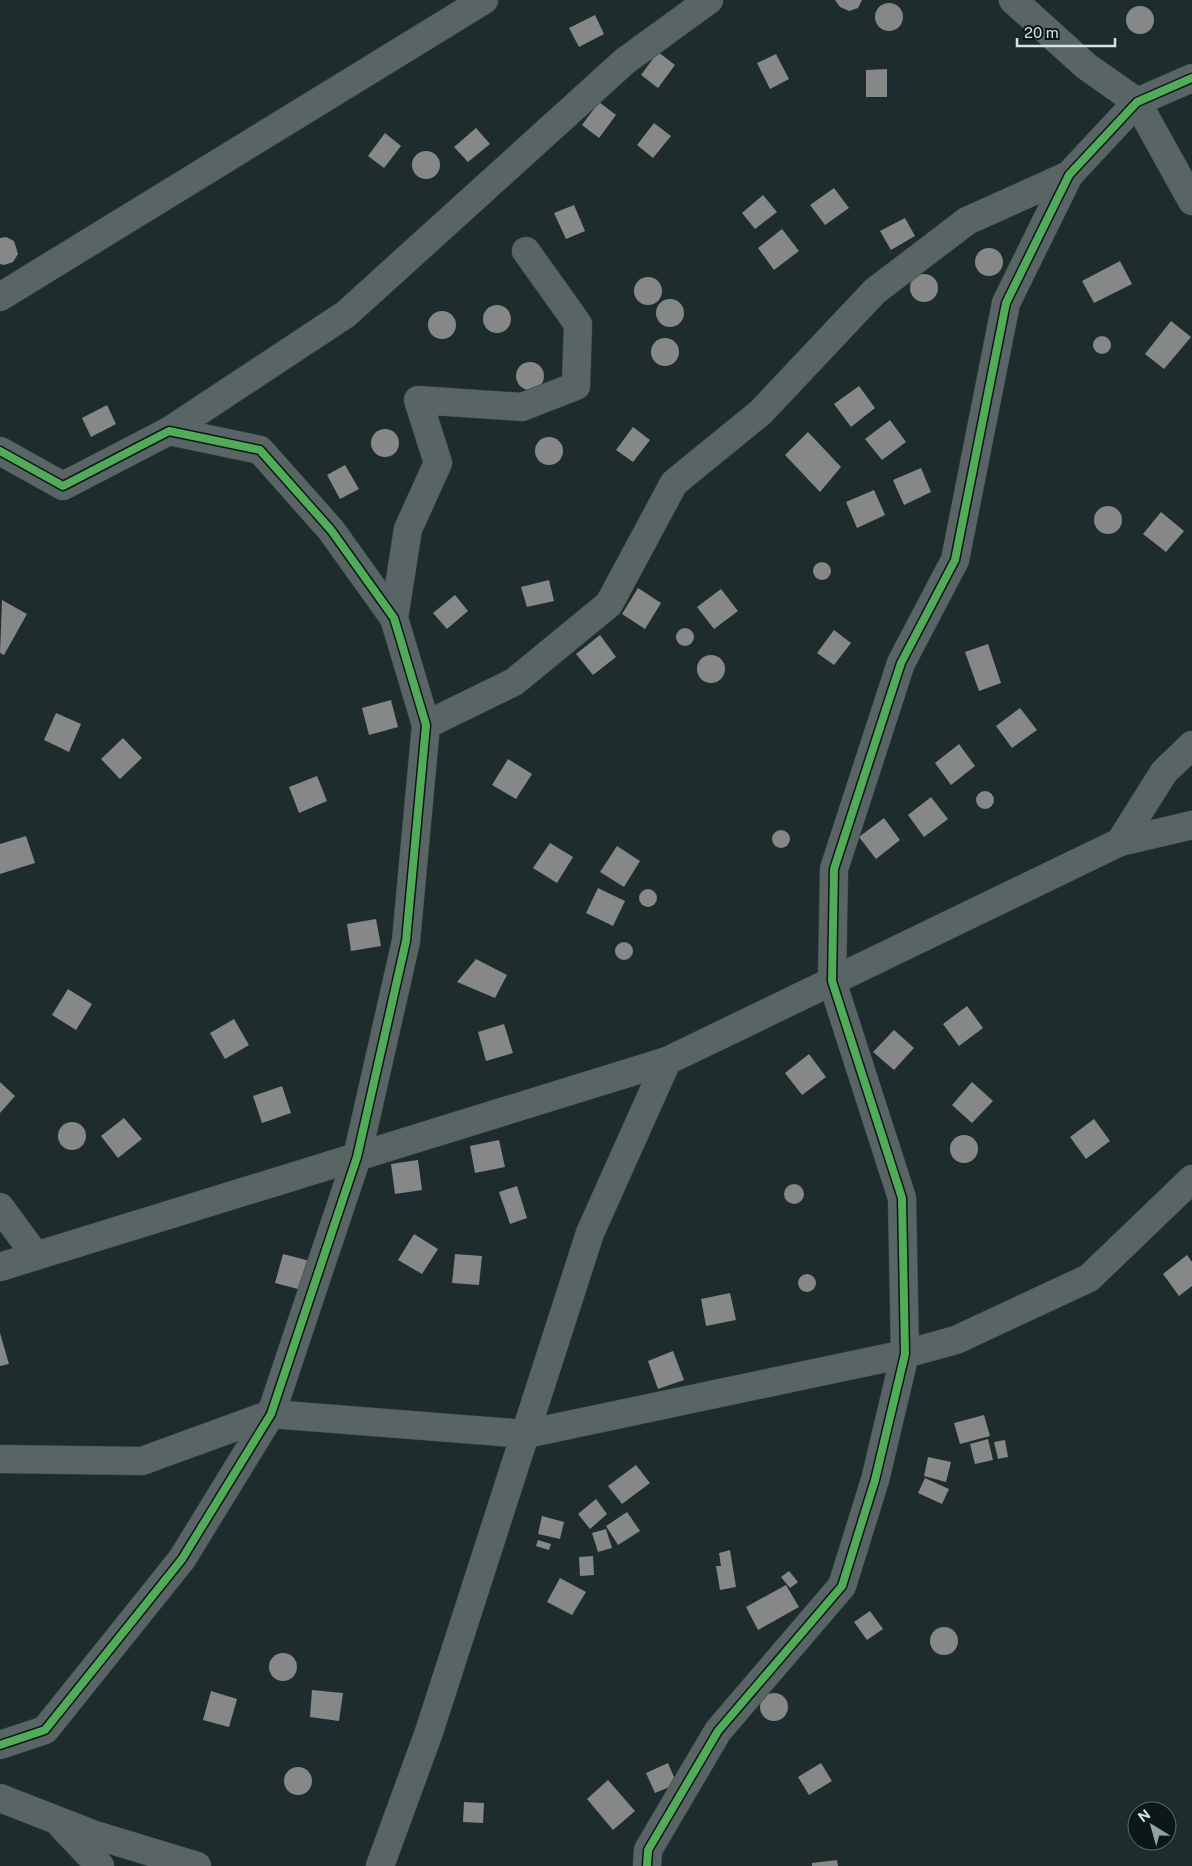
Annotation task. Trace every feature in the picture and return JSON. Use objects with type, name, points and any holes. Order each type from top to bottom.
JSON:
[{"type":"street","points":[[0,297],[484,0]]},
{"type":"street","points":[[0,451],[63,486],[169,431],[346,314],[625,61],[710,0]]},
{"type":"street","points":[[1013,0],[1086,66],[1137,102],[1192,201]]},
{"type":"street","points":[[647,1866],[648,1850],[718,1731],[842,1586],[875,1480],[905,1354],[902,1198],[832,981],[834,869],[901,663],[955,560],[1006,303],[1069,175],[1137,102],[1192,78]]},
{"type":"street","points":[[426,725],[514,682],[609,604],[674,483],[761,412],[875,291],[968,221],[1069,175]]},
{"type":"street","points":[[394,618],[408,529],[438,463],[418,400],[522,407],[576,386],[578,324],[526,251]]},
{"type":"street","points":[[0,1745],[45,1730],[182,1559],[271,1414],[357,1157],[406,941],[426,725],[394,618],[331,530],[260,450],[169,431]]},
{"type":"street","points":[[1120,842],[1164,772],[1192,745]]},
{"type":"street","points":[[0,1267],[667,1061],[1120,842],[1192,825]]},
{"type":"street","points":[[380,1866],[429,1732],[590,1233],[667,1061]]},
{"type":"street","points":[[0,1459],[142,1461],[271,1414],[526,1434],[905,1354],[956,1340],[1089,1278],[1192,1179]]},
{"type":"street","points":[[0,1207],[36,1256]]},
{"type":"street","points":[[0,1798],[95,1835],[197,1866]]},
{"type":"street","points":[[54,1819],[100,1866]]},
{"type":"building","points":[[835,0],[862,0],[858,8],[849,11],[840,7]]},
{"type":"building","points":[[889,3],[899,7],[903,17],[899,27],[889,31],[879,27],[875,17],[879,7]]},
{"type":"building","points":[[1140,6],[1150,10],[1154,20],[1150,30],[1140,34],[1130,30],[1126,20],[1130,10]]},
{"type":"building","points":[[595,15],[604,34],[579,47],[569,28]]},
{"type":"building","points":[[658,52],[675,65],[658,88],[641,75]]},
{"type":"building","points":[[776,54],[789,79],[770,89],[757,63]]},
{"type":"building","points":[[887,69],[887,97],[866,97],[866,70]]},
{"type":"building","points":[[599,102],[616,115],[599,138],[582,125]]},
{"type":"building","points":[[654,123],[671,136],[653,158],[637,145]]},
{"type":"building","points":[[476,128],[490,144],[468,162],[454,147]]},
{"type":"building","points":[[385,133],[401,146],[384,168],[368,156]]},
{"type":"building","points":[[426,151],[436,155],[440,165],[436,175],[426,179],[416,175],[412,165],[416,155]]},
{"type":"building","points":[[834,188],[849,208],[825,225],[810,205]]},
{"type":"building","points":[[763,195],[777,212],[755,229],[742,213]]},
{"type":"building","points":[[574,205],[585,231],[566,239],[554,213]]},
{"type":"building","points":[[905,218],[915,236],[891,250],[880,231]]},
{"type":"building","points":[[782,229],[799,251],[774,270],[758,248]]},
{"type":"building","points":[[6,237],[14,241],[18,254],[13,262],[4,265],[0,264],[0,238]]},
{"type":"building","points":[[989,248],[999,252],[1003,262],[999,272],[989,276],[979,272],[975,262],[979,252]]},
{"type":"building","points":[[1120,261],[1132,284],[1094,303],[1082,281]]},
{"type":"building","points":[[924,274],[934,278],[938,288],[934,298],[924,302],[914,298],[910,288],[914,278]]},
{"type":"building","points":[[648,277],[658,281],[662,291],[658,301],[648,305],[638,301],[634,291],[638,281]]},
{"type":"building","points":[[670,299],[680,303],[684,313],[680,323],[670,327],[660,323],[656,313],[660,303]]},
{"type":"building","points":[[497,305],[507,309],[511,319],[507,329],[497,333],[487,329],[483,319],[487,309]]},
{"type":"building","points":[[442,311],[452,315],[456,325],[452,335],[442,339],[432,335],[428,325],[432,315]]},
{"type":"building","points":[[1171,321],[1191,337],[1164,369],[1145,354]]},
{"type":"building","points":[[1098,336],[1106,336],[1111,341],[1109,352],[1098,354],[1093,349],[1093,341]]},
{"type":"building","points":[[665,338],[675,342],[679,352],[675,362],[665,366],[655,362],[651,352],[655,342]]},
{"type":"building","points":[[530,362],[540,366],[544,376],[540,386],[530,390],[520,386],[516,376],[520,366]]},
{"type":"building","points":[[859,386],[875,408],[851,427],[834,404]]},
{"type":"building","points":[[107,405],[116,424],[91,437],[82,418]]},
{"type":"building","points":[[890,420],[906,442],[882,460],[865,439]]},
{"type":"building","points":[[633,427],[650,440],[633,462],[616,450]]},
{"type":"building","points":[[385,429],[395,433],[399,443],[395,453],[385,457],[375,453],[371,443],[375,433]]},
{"type":"building","points":[[808,432],[841,467],[820,492],[785,455]]},
{"type":"building","points":[[549,437],[559,441],[563,451],[559,461],[549,465],[539,461],[535,451],[539,441]]},
{"type":"building","points":[[345,465],[359,489],[340,499],[327,475]]},
{"type":"building","points":[[921,468],[931,492],[904,505],[893,480]]},
{"type":"building","points":[[874,490],[885,515],[857,528],[846,502]]},
{"type":"building","points":[[1108,506],[1118,510],[1122,520],[1118,530],[1108,534],[1098,530],[1094,520],[1098,510]]},
{"type":"building","points":[[1161,512],[1184,531],[1166,552],[1143,534]]},
{"type":"building","points":[[818,562],[826,562],[831,567],[829,578],[818,580],[813,575],[813,567]]},
{"type":"building","points":[[549,580],[554,601],[527,607],[521,587]]},
{"type":"building","points":[[638,588],[661,603],[645,629],[622,614]]},
{"type":"building","points":[[721,589],[738,611],[714,629],[697,607]]},
{"type":"building","points":[[455,595],[468,611],[447,629],[433,613]]},
{"type":"building","points":[[2,600],[27,614],[4,655],[0,653]]},
{"type":"building","points":[[681,628],[689,628],[694,633],[692,644],[681,646],[676,641],[676,633]]},
{"type":"building","points":[[834,630],[851,643],[834,665],[817,653]]},
{"type":"building","points":[[600,635],[616,657],[593,675],[576,654]]},
{"type":"building","points":[[988,644],[1001,683],[979,691],[965,652]]},
{"type":"building","points":[[711,655],[721,659],[725,669],[721,679],[711,683],[701,679],[697,669],[701,659]]},
{"type":"building","points":[[391,700],[398,727],[369,735],[362,708]]},
{"type":"building","points":[[1020,708],[1037,730],[1012,748],[996,726]]},
{"type":"building","points":[[56,713],[81,724],[69,752],[44,740]]},
{"type":"building","points":[[123,738],[142,758],[120,779],[101,759]]},
{"type":"building","points":[[959,744],[975,766],[951,785],[935,763]]},
{"type":"building","points":[[508,759],[532,774],[516,799],[492,785]]},
{"type":"building","points":[[317,776],[327,801],[299,813],[289,787]]},
{"type":"building","points":[[981,791],[989,791],[994,796],[992,807],[981,809],[976,804],[976,796]]},
{"type":"building","points":[[931,797],[948,819],[924,837],[908,815]]},
{"type":"building","points":[[884,818],[900,840],[876,859],[859,837]]},
{"type":"building","points":[[777,830],[785,830],[790,835],[788,846],[777,848],[772,843],[772,835]]},
{"type":"building","points":[[26,836],[35,863],[0,874],[0,844]]},
{"type":"building","points":[[550,843],[573,857],[557,883],[533,868]]},
{"type":"building","points":[[617,846],[640,861],[624,887],[600,872]]},
{"type":"building","points":[[598,888],[625,901],[613,926],[586,913]]},
{"type":"building","points":[[644,889],[652,889],[657,894],[655,905],[644,907],[639,902],[639,894]]},
{"type":"building","points":[[376,919],[381,946],[351,951],[347,924]]},
{"type":"building","points":[[620,942],[628,942],[633,947],[631,958],[620,960],[615,955],[615,947]]},
{"type":"building","points":[[476,959],[507,975],[495,998],[457,982]]},
{"type":"building","points":[[68,989],[92,1004],[76,1030],[52,1015]]},
{"type":"building","points":[[967,1006],[983,1028],[959,1046],[943,1024]]},
{"type":"building","points":[[234,1019],[249,1045],[225,1059],[210,1033]]},
{"type":"building","points":[[504,1024],[513,1053],[486,1061],[478,1032]]},
{"type":"building","points":[[894,1030],[914,1048],[894,1070],[873,1052]]},
{"type":"building","points":[[809,1054],[826,1077],[802,1095],[785,1073]]},
{"type":"building","points":[[0,1082],[15,1096],[0,1113]]},
{"type":"building","points":[[972,1082],[993,1101],[972,1123],[952,1105]]},
{"type":"building","points":[[282,1086],[291,1113],[262,1123],[253,1096]]},
{"type":"building","points":[[124,1118],[142,1139],[118,1158],[101,1136]]},
{"type":"building","points":[[1094,1119],[1110,1141],[1086,1159],[1070,1137]]},
{"type":"building","points":[[72,1122],[82,1126],[86,1136],[82,1146],[72,1150],[62,1146],[58,1136],[62,1126]]},
{"type":"building","points":[[964,1135],[974,1139],[978,1149],[974,1159],[964,1163],[954,1159],[950,1149],[954,1139]]},
{"type":"building","points":[[499,1140],[505,1167],[475,1173],[470,1146]]},
{"type":"building","points":[[418,1160],[422,1190],[395,1194],[391,1164]]},
{"type":"building","points":[[794,1184],[801,1187],[804,1194],[801,1201],[794,1204],[787,1201],[784,1194],[787,1187]]},
{"type":"building","points":[[517,1186],[527,1218],[510,1224],[499,1192]]},
{"type":"building","points":[[414,1234],[438,1249],[422,1274],[398,1260]]},
{"type":"building","points":[[283,1254],[310,1261],[302,1290],[275,1283]]},
{"type":"building","points":[[455,1254],[482,1256],[479,1285],[452,1283]]},
{"type":"building","points":[[1187,1255],[1192,1262],[1192,1286],[1179,1296],[1163,1274]]},
{"type":"building","points":[[803,1274],[811,1274],[816,1279],[814,1290],[803,1292],[798,1287],[798,1279]]},
{"type":"building","points":[[730,1293],[736,1320],[706,1326],[701,1299]]},
{"type":"building","points":[[0,1333],[9,1364],[0,1366]]},
{"type":"building","points":[[673,1351],[684,1380],[658,1389],[648,1361]]},
{"type":"building","points":[[984,1415],[990,1436],[960,1444],[954,1423]]},
{"type":"building","points":[[988,1439],[993,1460],[975,1464],[970,1444]]},
{"type":"building","points":[[1005,1440],[1008,1457],[998,1459],[994,1442]]},
{"type":"building","points":[[928,1457],[951,1462],[946,1482],[924,1476]]},
{"type":"building","points":[[636,1465],[650,1483],[622,1504],[608,1486]]},
{"type":"building","points":[[925,1478],[949,1489],[942,1504],[918,1493]]},
{"type":"building","points":[[596,1499],[607,1514],[590,1529],[578,1514]]},
{"type":"building","points":[[627,1512],[640,1531],[618,1545],[606,1526]]},
{"type":"building","points":[[542,1516],[564,1522],[560,1539],[538,1534]]},
{"type":"building","points":[[606,1529],[612,1548],[598,1552],[592,1533]]},
{"type":"building","points":[[538,1540],[551,1544],[549,1550],[536,1546]]},
{"type":"building","points":[[730,1550],[736,1587],[720,1590],[716,1566],[721,1566],[719,1553]]},
{"type":"building","points":[[593,1556],[594,1575],[580,1576],[579,1557]]},
{"type":"building","points":[[789,1571],[798,1582],[790,1588],[781,1577]]},
{"type":"building","points":[[560,1578],[586,1592],[572,1615],[547,1602]]},
{"type":"building","points":[[786,1585],[799,1607],[758,1630],[746,1607]]},
{"type":"building","points":[[870,1611],[883,1629],[867,1640],[854,1622]]},
{"type":"building","points":[[944,1627],[954,1631],[958,1641],[954,1651],[944,1655],[934,1651],[930,1641],[934,1631]]},
{"type":"building","points":[[283,1653],[293,1657],[297,1667],[293,1677],[283,1681],[273,1677],[269,1667],[273,1657]]},
{"type":"building","points":[[312,1690],[343,1693],[339,1721],[310,1717]]},
{"type":"building","points":[[211,1691],[237,1699],[229,1727],[203,1720]]},
{"type":"building","points":[[774,1693],[784,1697],[788,1707],[784,1717],[774,1721],[764,1717],[760,1707],[764,1697]]},
{"type":"building","points":[[668,1763],[677,1784],[655,1793],[646,1773]]},
{"type":"building","points":[[821,1763],[832,1781],[809,1795],[798,1777]]},
{"type":"building","points":[[298,1767],[308,1771],[312,1781],[308,1791],[298,1795],[288,1791],[284,1781],[288,1771]]},
{"type":"building","points":[[608,1780],[635,1811],[613,1830],[587,1799]]},
{"type":"building","points":[[464,1802],[484,1803],[483,1823],[463,1822]]},
{"type":"building","points":[[837,1860],[838,1866],[812,1866],[812,1863]]},
{"type":"cycle path","points":[[647,1866],[648,1850],[718,1731],[842,1586],[875,1480],[905,1354],[902,1198],[832,981],[834,869],[901,663],[955,560],[1006,303],[1069,175],[1137,102],[1192,78]]},
{"type":"cycle path","points":[[0,451],[63,486],[169,431],[260,450],[331,530],[394,618],[426,725],[406,941],[357,1157],[271,1414],[182,1559],[45,1730],[0,1745]]}]
